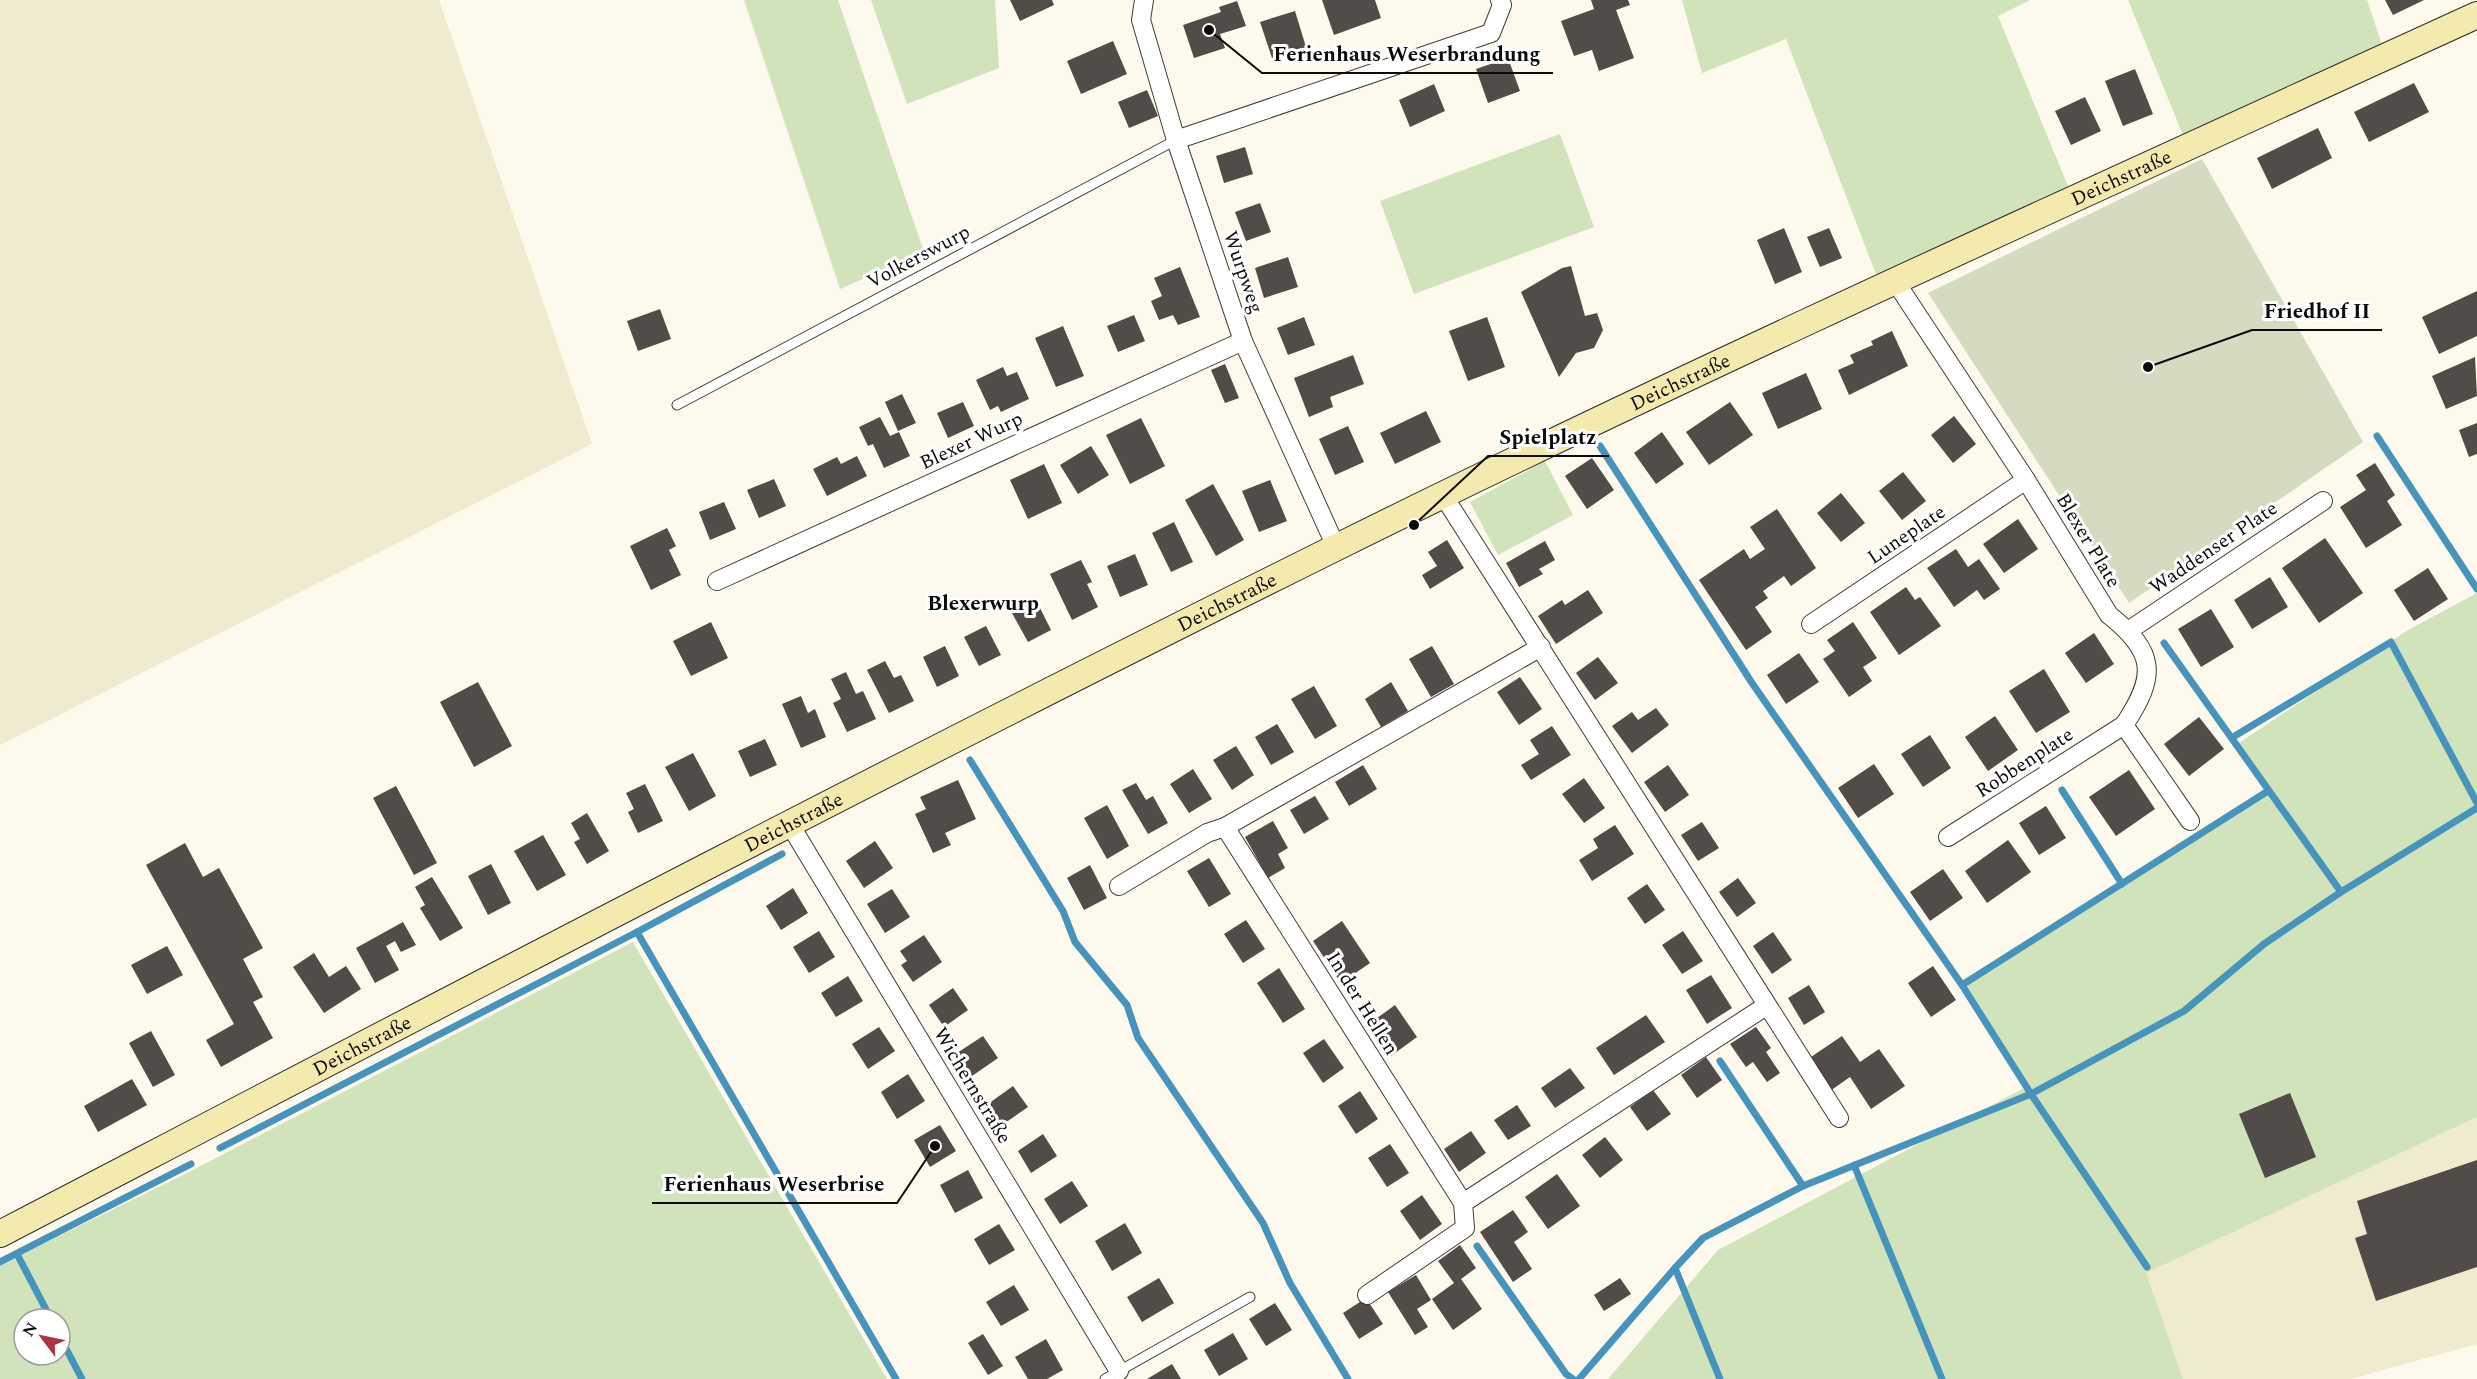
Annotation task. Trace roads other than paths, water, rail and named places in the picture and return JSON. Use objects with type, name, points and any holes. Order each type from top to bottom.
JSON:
[{"type":"street","name":"Wurpweg","points":[[1144,0],[1142,20],[1176,140],[1243,341],[1336,547]]},
{"type":"street","points":[[1176,140],[1491,33],[1502,5],[1500,0]]},
{"type":"street","name":"Deichstraße","points":[[0,1234],[789,823],[1336,547],[1895,281],[2477,15]]},
{"type":"street","name":"Blexer Plate","points":[[1895,281],[2026,480],[2109,615],[2128,630],[2142,650],[2148,671],[2139,702],[2124,725]]},
{"type":"street","name":"Blexer Wurp","points":[[717,581],[1243,341]]},
{"type":"street","name":"Luneplate","points":[[1811,624],[2026,480]]},
{"type":"street","points":[[1443,495],[1839,1118]]},
{"type":"street","name":"Waddenser Plate","points":[[2128,630],[2323,501]]},
{"type":"street","points":[[1119,886],[1207,833],[1225,827],[1541,647]]},
{"type":"street","points":[[2124,725],[2190,821]]},
{"type":"street","name":"Robbenplate","points":[[1948,837],[2124,725]]},
{"type":"street","name":"Wichernstraße","points":[[789,823],[1112,1375]]},
{"type":"street","name":"In der Hellen","points":[[1225,827],[1463,1203]]},
{"type":"street","points":[[1367,1295],[1465,1228],[1463,1203],[1766,1006]]},
{"type":"lane","name":"Volkerswurp","points":[[677,405],[1176,140]]},
{"type":"lane","name":"Wichernstraße","points":[[1112,1375],[1250,1297]]},
{"type":"waterway","points":[[2377,436],[2477,589]]},
{"type":"waterway","points":[[1600,446],[1752,683],[1962,985],[2031,1094],[2147,1267]]},
{"type":"waterway","points":[[2233,737],[2391,642],[2477,803]]},
{"type":"waterway","points":[[2164,643],[2341,892]]},
{"type":"waterway","points":[[970,760],[1063,911],[1075,942],[1127,1005],[1138,1038],[1263,1223],[1290,1283],[1348,1379]]},
{"type":"waterway","points":[[2062,790],[2122,884]]},
{"type":"waterway","points":[[1962,985],[2268,791]]},
{"type":"waterway","points":[[1579,1379],[1703,1238],[1803,1186],[2031,1094],[2184,1011],[2264,944],[2341,892],[2477,808]]},
{"type":"waterway","points":[[637,932],[782,854]]},
{"type":"waterway","points":[[220,1148],[637,932],[896,1379]]},
{"type":"waterway","points":[[1720,1061],[1803,1186]]},
{"type":"waterway","points":[[0,1262],[191,1164]]},
{"type":"waterway","points":[[1854,1165],[1942,1379]]},
{"type":"waterway","points":[[1477,1246],[1566,1374],[1573,1379]]},
{"type":"waterway","points":[[17,1254],[45,1307]]},
{"type":"waterway","points":[[1675,1268],[1720,1379]]},
{"type":"waterway","points":[[72,1360],[82,1379]]},
{"type":"place","name":"Ferienhaus Weserbrandung","points":[[1209,30]]},
{"type":"place","name":"Friedhof II","points":[[2148,367]]},
{"type":"place","name":"Spielplatz","points":[[1414,525]]},
{"type":"place","name":"Ferienhaus Weserbrise","points":[[935,1146]]},
{"type":"district","name":"Blexerwurp","points":[[983,603]]}]
